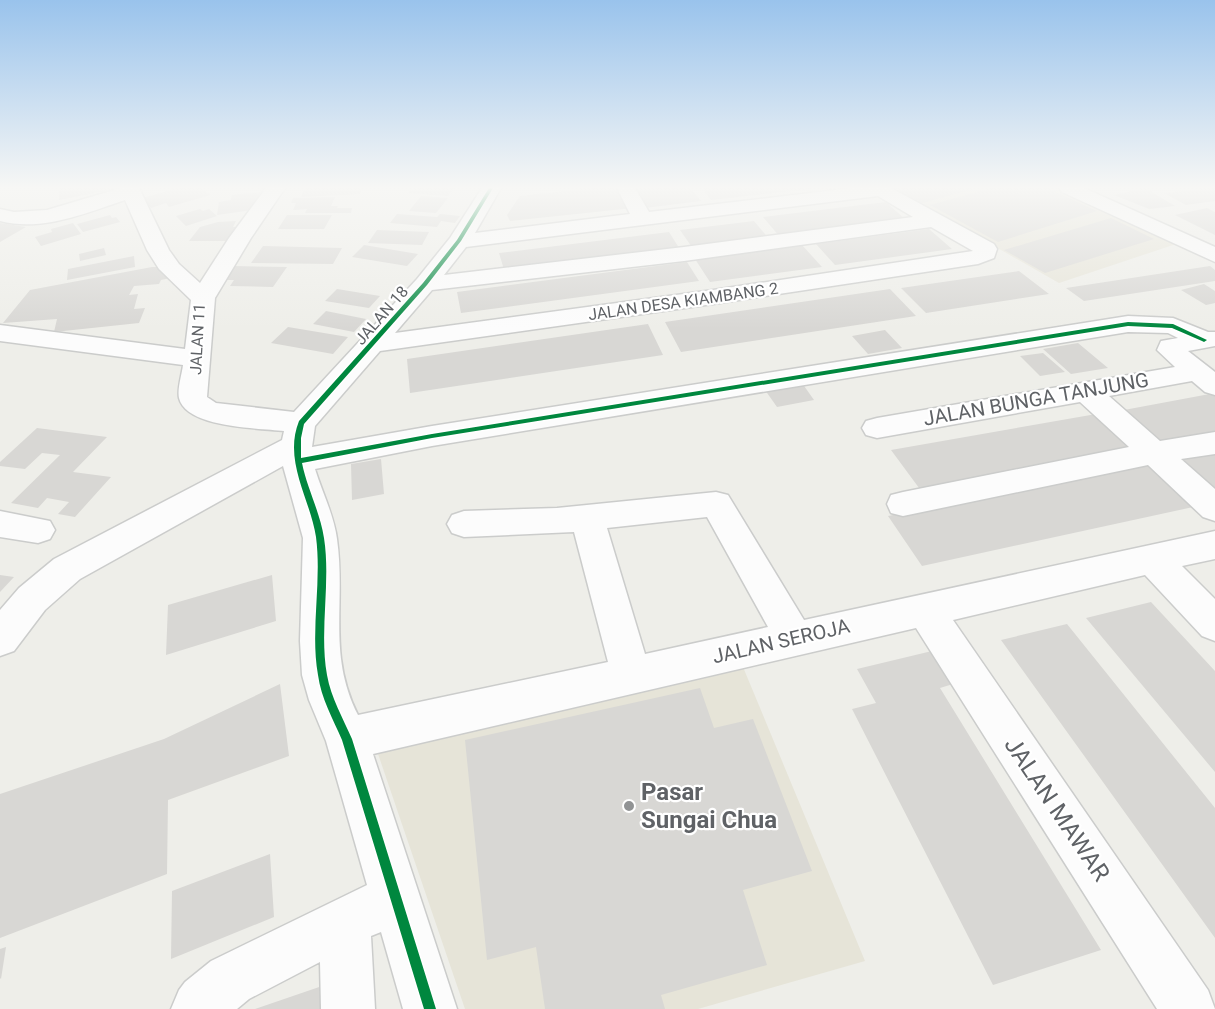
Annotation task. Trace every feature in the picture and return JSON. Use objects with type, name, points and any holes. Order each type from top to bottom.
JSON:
[{"type":"street","name":"JALAN 11","points":[[151,235],[170,269],[203,298],[193,397],[198,406],[298,443]]},
{"type":"street","points":[[203,298],[242,235]]},
{"type":"street","name":"JALAN 18","points":[[298,443],[374,344],[425,285],[463,235]]},
{"type":"street","points":[[459,242],[515,235]]},
{"type":"street","points":[[667,235],[699,276]]},
{"type":"street","points":[[425,285],[699,276],[872,235]]},
{"type":"street","name":"JALAN DESA KIAMBANG 2","points":[[374,344],[699,276],[978,257],[986,252],[986,249],[962,235]]},
{"type":"street","points":[[1178,235],[1210,249]]},
{"type":"street","points":[[0,639],[32,599],[67,569],[298,443],[432,436],[1128,324],[1173,326],[1210,339]]},
{"type":"street","points":[[0,333],[197,359]]},
{"type":"street","points":[[1206,379],[1173,354],[1170,347],[1210,339]]},
{"type":"street","name":"JALAN BUNGA TANJUNG","points":[[877,428],[1084,390],[1206,379]]},
{"type":"street","points":[[1084,390],[1215,508]]},
{"type":"street","points":[[298,443],[320,537],[322,676],[333,709],[347,739],[430,1009]]},
{"type":"street","points":[[903,504],[1154,453],[1215,443]]},
{"type":"street","points":[[464,524],[557,521],[717,504],[794,638]]},
{"type":"street","points":[[587,517],[631,674]]},
{"type":"street","points":[[0,524],[38,530]]},
{"type":"street","name":"JALAN SEROJA","points":[[347,739],[1215,544]]},
{"type":"street","points":[[1152,559],[1215,624]]},
{"type":"street","name":"JALAN MAWAR","points":[[924,609],[1189,1009]]},
{"type":"street","points":[[198,1009],[204,1001],[230,980],[396,897]]},
{"type":"street","points":[[345,923],[348,1009]]},
{"type":"shaded area","points":[[975,235],[1162,235],[1179,243],[1059,283]]},
{"type":"shaded area","name":"Pasar Sungai Chua","points":[[743,667],[865,961],[698,1009],[465,1009],[376,748]]},
{"type":"building","points":[[0,235],[12,235],[0,242]]},
{"type":"building","points":[[42,235],[77,235],[41,246],[35,237]]},
{"type":"building","points":[[194,235],[236,235],[228,241],[189,241]]},
{"type":"building","points":[[373,235],[427,235],[422,245],[368,243]]},
{"type":"building","points":[[644,235],[671,235],[681,251],[505,273],[499,253]]},
{"type":"building","points":[[684,235],[766,235],[770,240],[694,250]]},
{"type":"building","points":[[883,235],[936,235],[952,249],[835,265],[816,244]]},
{"type":"building","points":[[985,235],[1020,235],[998,242]]},
{"type":"building","points":[[1054,235],[1146,235],[1154,239],[1045,273],[1004,250]]},
{"type":"building","points":[[364,245],[418,254],[407,266],[352,257]]},
{"type":"building","points":[[802,245],[822,267],[710,282],[695,259]]},
{"type":"building","points":[[263,246],[342,248],[333,264],[251,263]]},
{"type":"building","points":[[104,248],[106,255],[80,261],[79,254]]},
{"type":"building","points":[[134,256],[135,267],[67,280],[68,269]]},
{"type":"building","points":[[687,262],[699,281],[461,313],[457,292]]},
{"type":"building","points":[[234,266],[287,267],[273,287],[230,286],[234,280],[223,280]]},
{"type":"building","points":[[1210,266],[1215,270],[1215,281],[1084,301],[1066,288]]},
{"type":"building","points":[[152,267],[166,267],[175,277],[161,280],[159,284],[134,286],[129,295],[138,294],[134,309],[145,308],[139,323],[54,332],[57,319],[3,323],[30,290]]},
{"type":"building","points":[[1019,271],[1049,294],[926,313],[901,288]]},
{"type":"building","points":[[1204,284],[1215,291],[1215,303],[1206,305],[1181,290]]},
{"type":"building","points":[[337,289],[380,296],[369,308],[325,301]]},
{"type":"building","points":[[890,289],[916,316],[681,352],[665,322]]},
{"type":"building","points":[[326,311],[366,319],[354,332],[313,324]]},
{"type":"building","points":[[648,324],[663,355],[410,393],[407,359]]},
{"type":"building","points":[[288,327],[348,337],[333,354],[271,343]]},
{"type":"building","points":[[885,330],[902,348],[868,354],[852,336]]},
{"type":"building","points":[[1078,343],[1108,368],[1071,374],[1043,349]]},
{"type":"building","points":[[1043,353],[1065,372],[1040,376],[1020,356]]},
{"type":"building","points":[[802,383],[814,400],[777,407],[765,390]]},
{"type":"building","points":[[1215,393],[1215,438],[1167,447],[1124,410]]},
{"type":"building","points":[[1102,413],[1143,451],[922,492],[891,450]]},
{"type":"building","points":[[37,428],[107,437],[73,472],[111,477],[75,517],[58,514],[69,502],[47,498],[38,508],[11,503],[60,455],[42,453],[25,469],[0,466],[0,462]]},
{"type":"building","points":[[1215,452],[1215,489],[1181,459]]},
{"type":"building","points":[[381,459],[384,494],[352,500],[351,464]]},
{"type":"building","points":[[1159,461],[1207,504],[922,566],[888,516]]},
{"type":"building","points":[[0,575],[14,577],[0,592]]},
{"type":"building","points":[[272,575],[276,621],[166,655],[168,605]]},
{"type":"building","points":[[1151,602],[1215,671],[1215,772],[1086,618]]},
{"type":"building","points":[[1067,624],[1215,808],[1215,938],[1001,640]]},
{"type":"building","points":[[932,651],[953,684],[940,688],[1101,950],[993,985],[852,709],[876,703],[857,669]]},
{"type":"building","points":[[280,684],[289,756],[168,800],[167,874],[0,938],[0,794],[164,739]]},
{"type":"building","name":"Pasar Sungai Chua","points":[[700,688],[714,728],[753,719],[812,871],[743,890],[767,965],[661,995],[665,1009],[545,1009],[536,947],[487,960],[465,740]]},
{"type":"building","points":[[270,854],[274,917],[171,959],[172,891]]},
{"type":"building","points":[[6,947],[1,979],[0,949]]},
{"type":"building","points":[[325,985],[326,1009],[255,1009]]},
{"type":"cycle path","points":[[430,1009],[347,739],[322,675],[319,641],[320,538],[299,467],[297,438],[301,423],[425,284],[463,235]]},
{"type":"cycle path","points":[[298,461],[432,436],[1128,324],[1173,326],[1204,340]]},
{"type":"place","name":"Pasar Sungai Chua","points":[[629,806]]}]
